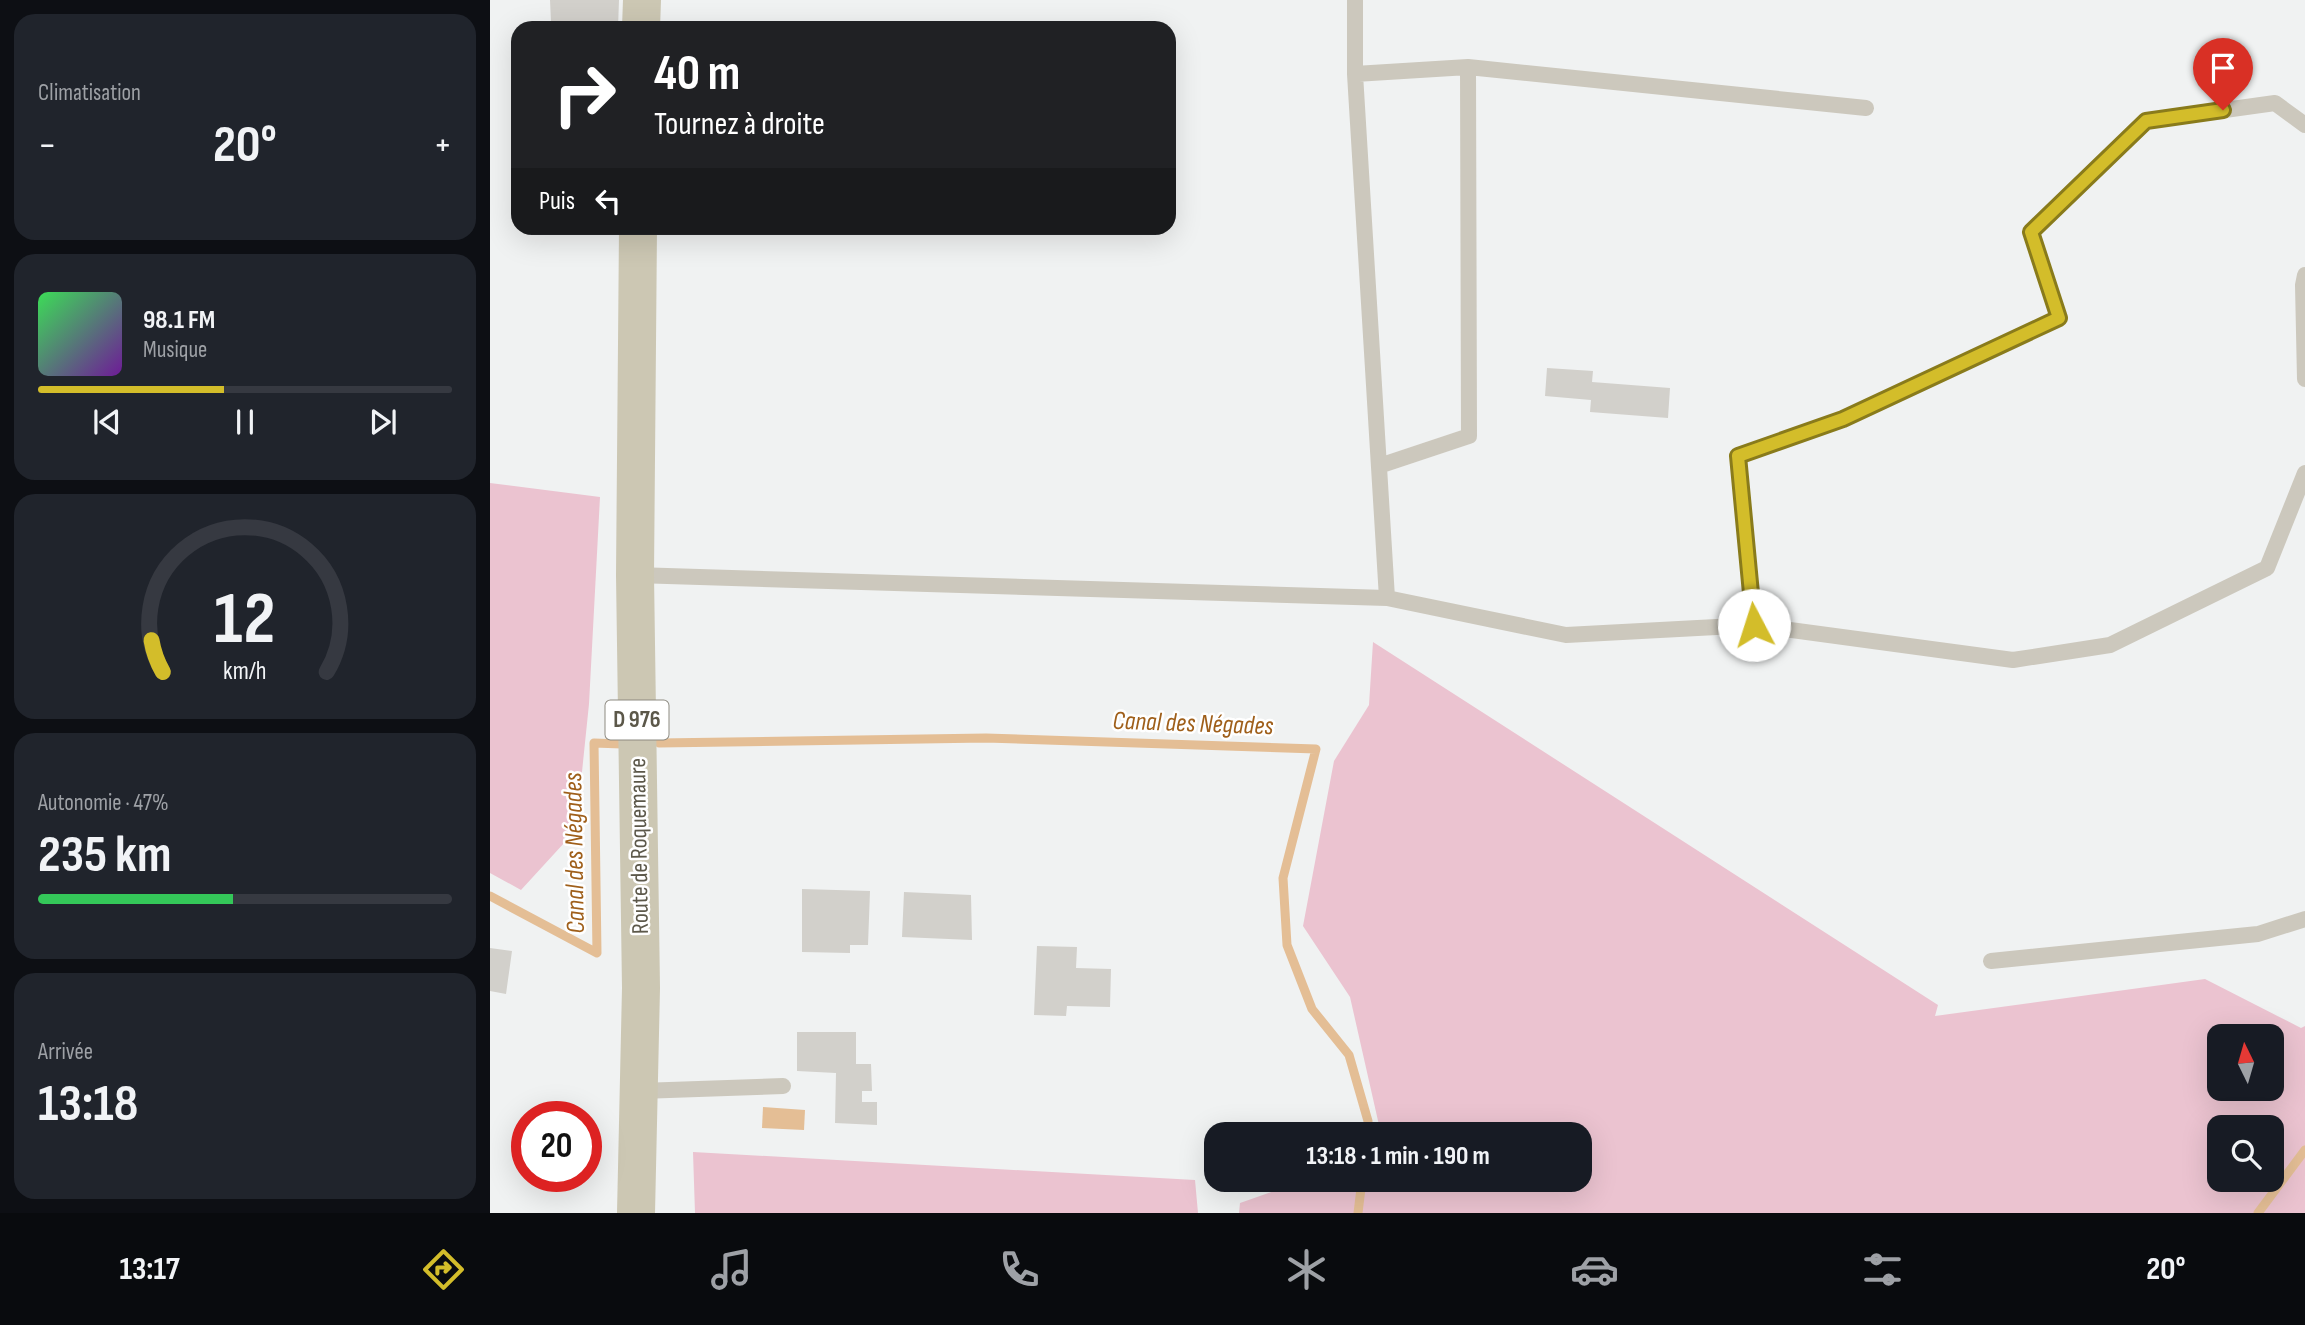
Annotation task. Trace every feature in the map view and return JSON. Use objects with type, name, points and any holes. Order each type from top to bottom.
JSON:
[{"type":"main road","points":[[642,0],[642,21]]},
{"type":"main road","name":"Route de Roquemaure","points":[[636,1213],[640,1091],[635,575],[638,235]]},
{"type":"lane","points":[[1355,0],[1355,74],[1387,598]]},
{"type":"lane","points":[[1355,74],[1468,67],[1866,108]]},
{"type":"lane","points":[[1379,466],[1469,436],[1468,67]]},
{"type":"lane","points":[[1754,625],[1738,456],[1843,419],[2059,318],[2031,232],[2146,121],[2275,103],[2305,125]]},
{"type":"lane","points":[[2305,275],[2305,379]]},
{"type":"lane","points":[[635,575],[1387,598],[1566,635],[1754,625],[2013,660],[2110,645],[2267,568],[2305,473]]},
{"type":"lane","points":[[2288,515],[2305,520]]},
{"type":"lane","points":[[1991,961],[2258,934],[2305,919]]},
{"type":"lane","points":[[640,1091],[783,1086]]},
{"type":"shaded area","points":[[490,483],[600,497],[589,704],[576,830],[521,890],[490,873]]},
{"type":"shaded area","points":[[1373,642],[1938,1005],[1935,1016],[2205,979],[2301,1028],[2305,1026],[2305,1213],[1239,1213],[1240,1203],[1272,1192],[1592,1192],[1592,1122],[1378,1122],[1350,997],[1303,926],[1334,761],[1369,705]]},
{"type":"shaded area","points":[[763,1107],[805,1110],[804,1130],[762,1128]]},
{"type":"shaded area","points":[[693,1152],[1195,1180],[1198,1213],[695,1213]]},
{"type":"building","points":[[550,0],[619,0],[618,21],[551,21]]},
{"type":"building","points":[[1547,368],[1593,371],[1592,382],[1670,388],[1668,418],[1590,412],[1591,400],[1545,396]]},
{"type":"building","points":[[802,889],[870,891],[868,945],[850,945],[850,953],[802,952]]},
{"type":"building","points":[[904,892],[971,895],[972,940],[902,937]]},
{"type":"building","points":[[1037,946],[1077,947],[1076,968],[1111,969],[1110,1007],[1067,1006],[1066,1016],[1034,1015]]},
{"type":"building","points":[[490,948],[512,951],[506,994],[490,991]]},
{"type":"building","points":[[797,1032],[856,1032],[856,1064],[871,1064],[872,1091],[862,1091],[862,1102],[877,1102],[877,1125],[835,1123],[836,1073],[797,1071]]},
{"type":"waterway","name":"Canal des Négades","points":[[659,743],[986,738],[1316,749],[1283,878],[1287,945],[1312,1009],[1349,1055],[1368,1122]]},
{"type":"waterway","name":"Canal des Négades","points":[[490,896],[597,953],[594,743],[622,744]]},
{"type":"waterway","name":"Canal des Négades","points":[[2258,1213],[2305,1150]]},
{"type":"waterway","name":"Canal des Négades","points":[[1358,1213],[1361,1192]]},
{"type":"route","points":[[1754,625],[1738,456],[1843,419],[2059,318],[2031,232],[2146,121],[2223,110]]}]
